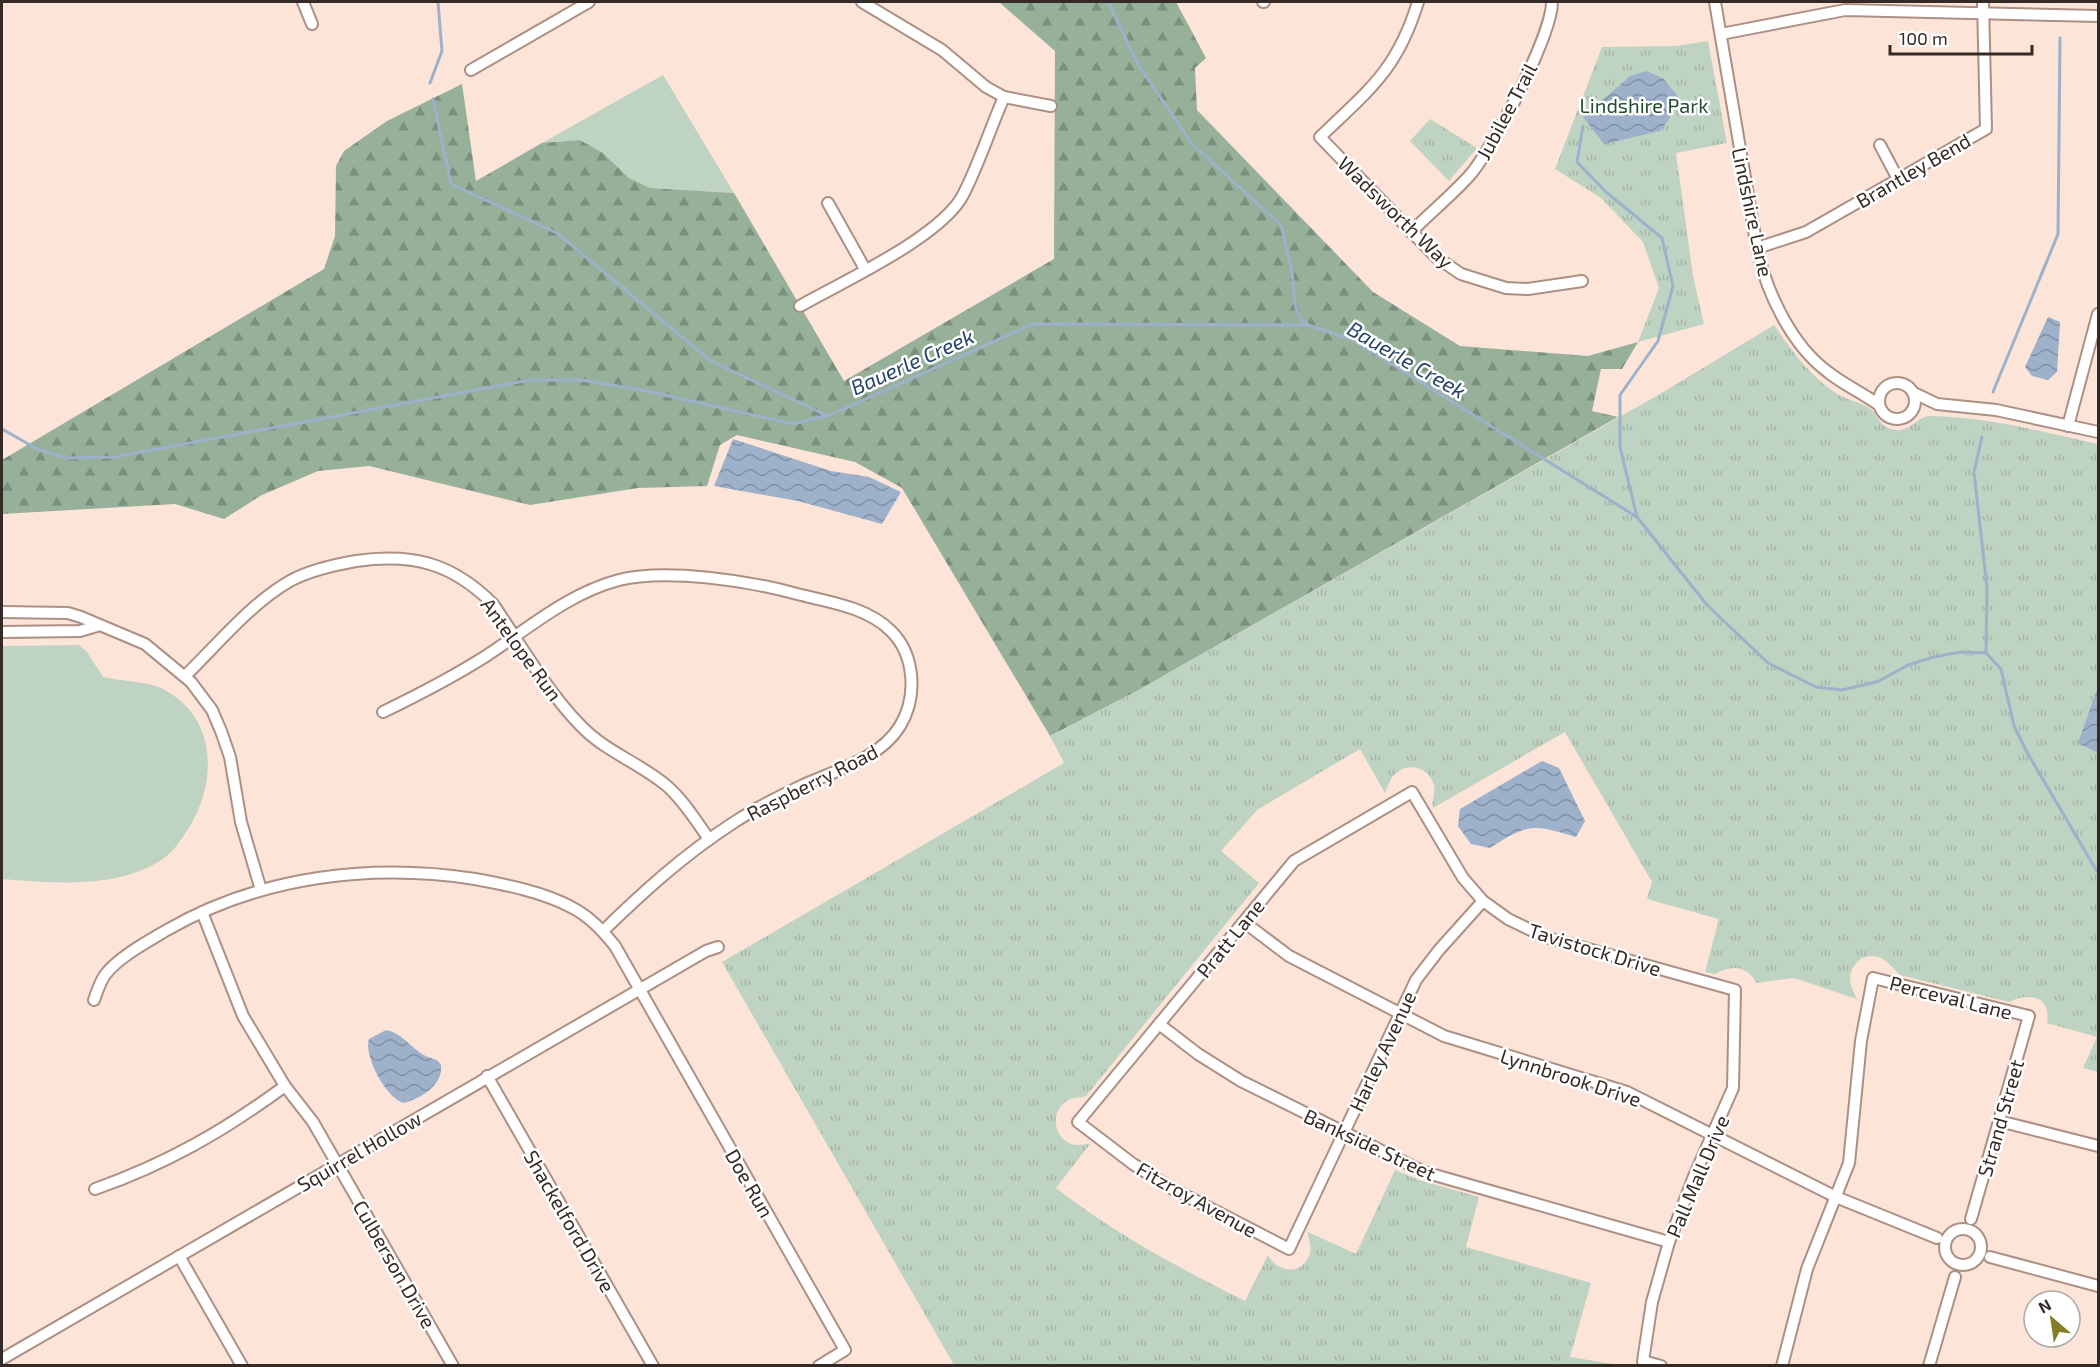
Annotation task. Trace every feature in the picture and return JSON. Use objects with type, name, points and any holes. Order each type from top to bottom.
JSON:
[{"type":"street","points":[[303,2],[312,24]]},
{"type":"street","points":[[471,70],[590,2]]},
{"type":"street","points":[[862,2],[922,37],[942,51],[967,74],[1004,97],[1052,106]]},
{"type":"street","name":"Wadsworth Way","points":[[1418,2],[1410,31],[1394,62],[1378,81],[1320,137],[1436,257],[1461,274],[1484,283],[1528,289],[1582,280]]},
{"type":"street","name":"Jubilee Trail","points":[[1411,232],[1470,176],[1491,145],[1545,37],[1552,2]]},
{"type":"street","name":"Lindshire Lane","points":[[1714,2],[1761,270],[1772,295],[1802,345],[1826,371],[1879,405],[1891,418],[1903,418],[1912,410],[1937,404],[1996,410],[2098,432]]},
{"type":"street","name":"Brantley Bend","points":[[1757,248],[1806,232],[1986,129],[1983,2]]},
{"type":"street","points":[[1721,34],[1844,6],[2098,16]]},
{"type":"street","points":[[800,306],[926,234],[953,209],[963,196],[1004,97]]},
{"type":"street","points":[[1880,145],[1898,179]]},
{"type":"street","points":[[828,203],[865,269]]},
{"type":"street","points":[[2068,426],[2098,314]]},
{"type":"street","name":"Lindshire Lane","points":[[1856,390],[1884,388],[1901,383],[1914,393],[1937,404]]},
{"type":"street","points":[[1879,405],[1884,388]]},
{"type":"street","points":[[1912,410],[1914,393]]},
{"type":"street","name":"Antelope Run","points":[[185,676],[257,604],[291,581],[332,565],[374,559],[407,558],[449,571],[467,580],[493,604],[557,698],[582,727],[619,757],[665,784],[681,799],[709,839]]},
{"type":"street","name":"Raspberry Road","points":[[383,712],[445,681],[515,637],[563,603],[593,589],[647,575],[711,579],[778,589],[854,609],[881,622],[894,634],[906,653],[913,687],[907,712],[887,743],[867,756],[760,807],[709,839],[680,859],[603,931]]},
{"type":"street","points":[[2,612],[68,613],[145,644],[185,676],[212,710],[222,731],[230,757],[241,822],[261,890]]},
{"type":"street","points":[[2,632],[80,632],[97,626]]},
{"type":"street","name":"Tavistock Drive","points":[[1412,792],[1455,866],[1483,902],[1522,927],[1545,937],[1735,990]]},
{"type":"street","name":"Pratt Lane","points":[[1078,1122],[1285,870],[1301,855],[1412,792]]},
{"type":"street","points":[[94,1000],[106,974],[114,967],[154,938],[202,912],[261,890],[346,873],[402,871],[433,873],[533,892],[571,906],[603,931],[615,946],[639,990]]},
{"type":"street","name":"Harley Avenue","points":[[1289,1249],[1399,1014],[1429,961],[1483,902]]},
{"type":"street","name":"Culberson Drive","points":[[202,912],[243,1016],[285,1086],[313,1122],[338,1163],[453,1365]]},
{"type":"street","name":"Lynnbrook Drive","points":[[1244,922],[1288,956],[1458,1042],[1627,1092],[1836,1197],[1944,1240]]},
{"type":"street","name":"Squirrel Hollow","points":[[2,1359],[487,1076],[706,951],[718,947]]},
{"type":"street","name":"Perceval Lane","points":[[1836,1197],[1852,1152],[1861,1041],[1873,978],[2029,1016]]},
{"type":"street","name":"Doe Run","points":[[639,990],[845,1350],[819,1365]]},
{"type":"street","name":"Pall Mall Drive","points":[[1661,1365],[1643,1362],[1652,1302],[1669,1242],[1712,1135],[1731,1098],[1735,1078],[1735,990]]},
{"type":"street","name":"Strand Street","points":[[1968,1230],[2029,1016]]},
{"type":"street","name":"Bankside Street","points":[[1159,1024],[1226,1073],[1424,1172],[1669,1242]]},
{"type":"street","name":"Shackelford Drive","points":[[487,1076],[653,1365]]},
{"type":"street","points":[[95,1189],[169,1159],[214,1135],[285,1086]]},
{"type":"street","points":[[1999,1121],[2098,1146]]},
{"type":"street","name":"Fitzroy Avenue","points":[[1078,1122],[1133,1164],[1169,1187],[1289,1249]]},
{"type":"street","points":[[1782,1365],[1807,1269],[1836,1197]]},
{"type":"street","points":[[1929,1365],[1958,1264],[1944,1240],[1968,1230],[1990,1257]]},
{"type":"street","points":[[1976,1260],[1982,1247]]},
{"type":"street","points":[[179,1257],[242,1365]]},
{"type":"street","points":[[1958,1264],[1990,1257],[2098,1286]]},
{"type":"green space","points":[[999,2],[1176,2],[1206,58],[1195,68],[1197,110],[1373,292],[1460,346],[1588,356],[1638,342],[1622,369],[1601,369],[1592,411],[1618,417],[1137,691],[1050,736],[902,488],[855,462],[737,435],[720,445],[707,486],[638,488],[530,505],[369,466],[318,471],[262,495],[224,519],[175,504],[2,514],[2,460],[324,269],[335,236],[336,166],[344,151],[387,121],[462,84],[476,181],[542,143],[580,140],[603,153],[629,178],[650,188],[734,193],[844,381],[1054,259],[1055,51]]},
{"type":"green space","name":"Lindshire Park","points":[[1708,41],[1727,143],[1676,153],[1693,276],[1704,324],[1638,342],[1659,288],[1643,242],[1601,198],[1555,169],[1602,47],[1676,46]]},
{"type":"green space","points":[[663,75],[734,193],[650,188],[629,178],[603,153],[580,140],[542,143]]},
{"type":"green space","points":[[1430,119],[1477,148],[1449,181],[1410,141]]},
{"type":"green space","points":[[1774,325],[1796,355],[1820,381],[1839,395],[1869,408],[1883,425],[1891,429],[1903,429],[1926,417],[1953,417],[2015,426],[2098,444],[2098,1072],[2083,1068],[2097,1037],[2047,1023],[2046,1007],[2037,999],[2024,997],[2009,1002],[1900,975],[1879,957],[1862,958],[1853,967],[1850,982],[1857,999],[1794,978],[1756,983],[1748,973],[1738,968],[1727,969],[1715,974],[1705,972],[1719,919],[1647,899],[1652,882],[1565,732],[1433,808],[1434,785],[1427,773],[1416,768],[1404,768],[1393,776],[1385,793],[1360,749],[1257,810],[1221,851],[1259,883],[1086,1096],[1067,1101],[1058,1111],[1056,1124],[1060,1136],[1071,1144],[1090,1144],[1056,1188],[1102,1221],[1148,1249],[1245,1301],[1268,1255],[1272,1261],[1283,1268],[1295,1269],[1305,1262],[1311,1250],[1308,1232],[1356,1254],[1395,1170],[1419,1180],[1479,1197],[1466,1247],[1591,1283],[1570,1357],[1619,1365],[954,1365],[722,962],[1064,763],[1050,736],[1137,691],[1660,394]]},
{"type":"green space","points":[[79,645],[87,652],[103,677],[161,688],[180,700],[193,715],[203,733],[207,751],[208,771],[198,811],[175,848],[163,859],[140,871],[122,877],[82,882],[2,879],[2,646]]},
{"type":"water","points":[[1646,71],[1663,78],[1679,98],[1669,119],[1660,131],[1604,144],[1583,117],[1630,76]]},
{"type":"water","points":[[2048,317],[2060,322],[2057,372],[2048,380],[2032,376],[2025,367]]},
{"type":"water","points":[[733,439],[831,471],[869,477],[901,492],[882,524],[798,501],[714,486]]},
{"type":"water","points":[[2098,687],[2098,753],[2078,743]]},
{"type":"water","points":[[1542,761],[1559,768],[1585,821],[1576,837],[1531,828],[1513,834],[1490,848],[1471,844],[1458,826],[1460,809]]},
{"type":"water","points":[[386,1030],[396,1033],[422,1054],[441,1065],[441,1072],[435,1085],[424,1094],[404,1103],[397,1100],[384,1086],[370,1055],[369,1039]]},
{"type":"waterway","name":"Bauerle Creek","points":[[430,83],[442,51],[438,2]]},
{"type":"waterway","points":[[1108,2],[1139,66],[1192,144],[1281,225],[1292,271],[1295,305],[1300,318],[1307,324]]},
{"type":"waterway","points":[[1993,392],[2058,234],[2060,38]]},
{"type":"waterway","name":"Bauerle Creek","points":[[433,99],[451,184],[557,233],[711,361],[828,416],[1033,324],[1308,325],[1353,340],[1637,517],[1707,605],[1768,663],[1816,687],[1842,690],[1879,681],[1908,665],[1934,657],[1960,652],[1986,653],[2001,669],[2014,726],[2028,754],[2098,873]]},
{"type":"waterway","points":[[1583,126],[1577,162],[1606,192],[1662,238],[1673,286],[1658,341],[1620,395],[1620,447],[1637,517]]},
{"type":"waterway","points":[[2,429],[37,449],[65,458],[115,457],[530,380],[581,380],[642,390],[793,424],[826,416]]},
{"type":"waterway","points":[[1982,437],[1974,472],[1987,588],[1986,653]]}]
